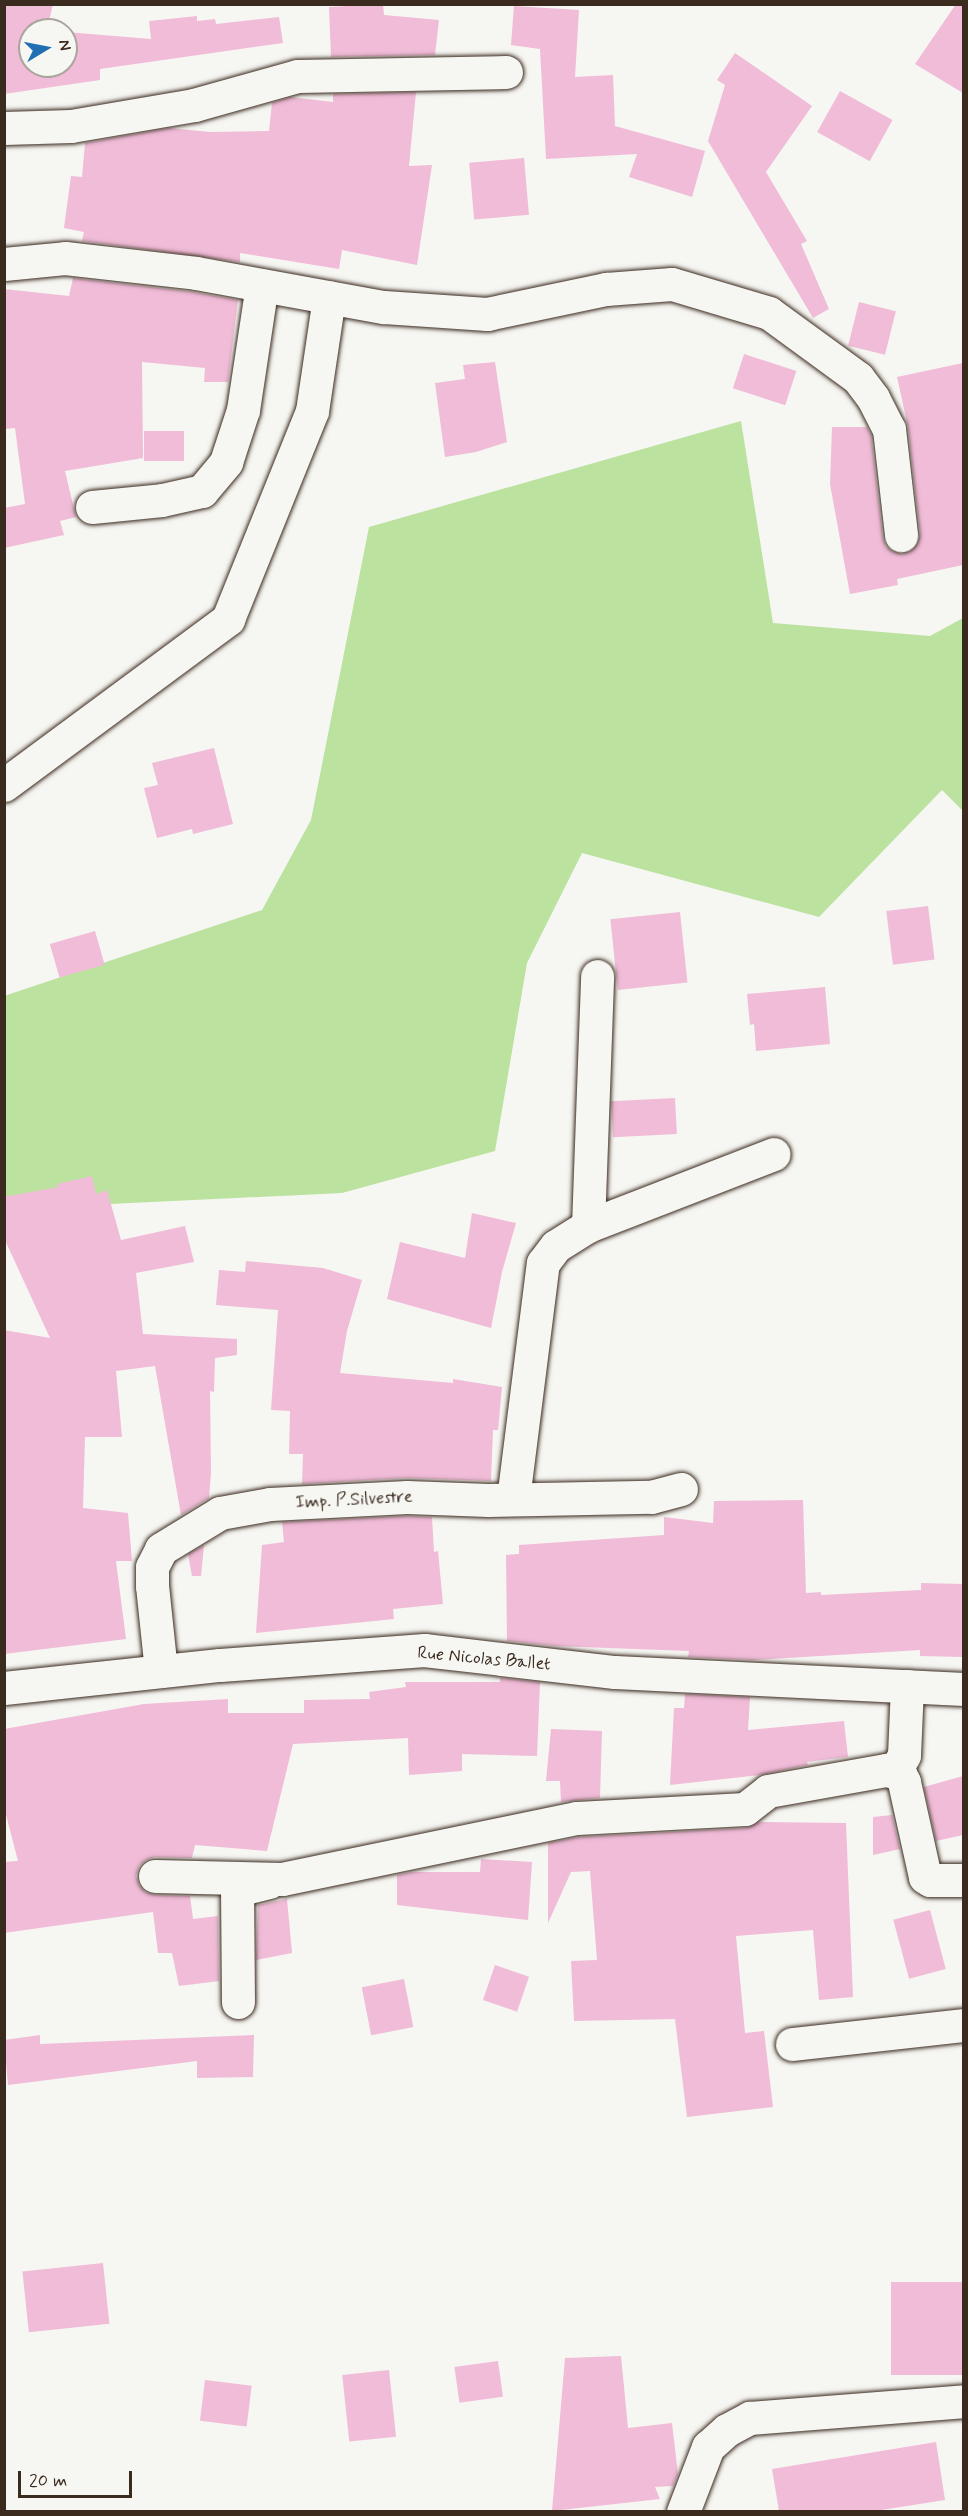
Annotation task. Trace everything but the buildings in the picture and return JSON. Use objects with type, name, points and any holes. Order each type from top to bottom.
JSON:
[{"type":"street","points":[[4,128],[71,126],[194,105],[297,76],[506,72]]},
{"type":"street","points":[[4,264],[65,258],[196,273],[384,307],[487,314],[606,289],[672,284],[769,313],[858,378],[873,398],[889,429],[901,535]]},
{"type":"street","points":[[92,507],[162,500],[202,491],[226,462],[243,410],[262,285]]},
{"type":"street","points":[[4,784],[228,619],[312,411],[329,297]]},
{"type":"street","points":[[588,1226],[597,976]]},
{"type":"street","points":[[513,1499],[543,1263],[556,1246],[588,1226],[774,1154]]},
{"type":"street","name":"Imp. P.Silvestre","points":[[161,1671],[152,1568],[161,1549],[220,1514],[270,1504],[407,1497],[513,1499],[651,1497],[681,1489]]},
{"type":"street","name":"Rue Nicolas Ballet","points":[[4,1688],[161,1671],[424,1650],[615,1672],[963,1689]]},
{"type":"street","points":[[238,2002],[237,1890],[577,1818],[745,1809],[768,1791],[897,1768],[903,1761],[907,1686]]},
{"type":"street","points":[[887,1770],[900,1774],[904,1782],[925,1877],[930,1880],[963,1880]]},
{"type":"street","points":[[155,1876],[282,1879]]},
{"type":"street","points":[[792,2044],[963,2025]]},
{"type":"street","points":[[682,2511],[708,2447],[727,2430],[750,2418],[963,2401]]},
{"type":"green space","points":[[741,421],[773,623],[930,636],[963,618],[963,811],[942,790],[819,917],[582,853],[527,963],[495,1151],[342,1193],[5,1209],[4,996],[262,910],[311,820],[369,527]]}]
